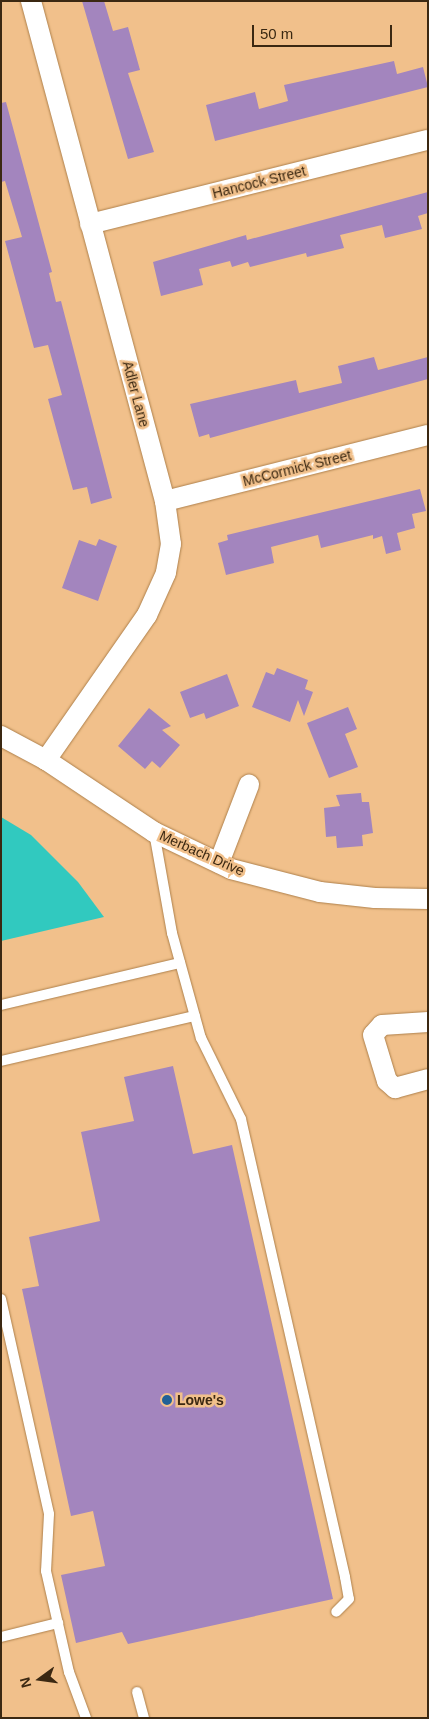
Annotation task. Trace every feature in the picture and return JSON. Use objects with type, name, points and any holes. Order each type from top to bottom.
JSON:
[{"type":"street","name":"Adler Lane","points":[[30,1],[165,501],[171,544],[166,573],[151,607],[46,760]]},
{"type":"street","name":"Hancock Street","points":[[90,224],[428,140]]},
{"type":"street","name":"McCormick Street","points":[[165,501],[428,434]]},
{"type":"street","name":"Merbach Drive","points":[[1,736],[46,760],[154,832],[219,863],[320,892],[375,898],[428,899]]},
{"type":"street","points":[[219,863],[249,785]]},
{"type":"street","points":[[428,1022],[382,1025],[373,1035],[387,1081],[396,1088],[428,1079]]},
{"type":"lane","points":[[154,832],[180,963],[201,1038],[241,1119],[345,1577],[349,1599],[336,1612]]},
{"type":"lane","points":[[1,1005],[180,963]]},
{"type":"lane","points":[[1,1061],[195,1016]]},
{"type":"lane","points":[[1,1299],[50,1514],[46,1571],[69,1672],[86,1718]]},
{"type":"lane","points":[[1,1637],[58,1623]]},
{"type":"lane","points":[[137,1692],[144,1718]]},
{"type":"water","points":[[1,817],[31,835],[78,882],[104,917],[1,941]]},
{"type":"building","points":[[82,1],[104,1],[113,31],[128,27],[140,70],[128,73],[154,152],[128,159]]},
{"type":"building","points":[[394,61],[397,74],[423,67],[428,87],[215,141],[206,105],[255,92],[259,109],[288,101],[284,85]]},
{"type":"building","points":[[6,102],[52,272],[49,273],[56,302],[61,301],[112,498],[91,504],[87,487],[73,490],[48,399],[62,395],[48,345],[34,348],[5,241],[22,237],[5,181],[1,182],[1,103]]},
{"type":"building","points":[[428,192],[428,213],[418,216],[422,229],[385,238],[382,225],[340,235],[344,248],[307,257],[306,253],[250,267],[248,262],[232,267],[230,261],[199,269],[203,285],[161,296],[153,262],[246,235],[247,240]]},
{"type":"building","points":[[374,357],[378,370],[428,357],[428,379],[210,438],[209,434],[199,437],[190,404],[296,380],[299,393],[342,383],[338,366]]},
{"type":"building","points":[[420,489],[426,511],[412,514],[415,528],[397,533],[401,550],[386,554],[382,536],[373,539],[373,535],[321,548],[318,535],[271,547],[274,563],[226,575],[218,543],[228,540],[227,535]]},
{"type":"building","points":[[99,539],[117,546],[98,601],[62,588],[79,540],[96,546]]},
{"type":"building","points":[[277,668],[308,680],[305,689],[313,692],[304,716],[298,700],[290,722],[252,707],[266,672],[274,675]]},
{"type":"building","points":[[227,674],[239,706],[206,719],[204,713],[190,718],[180,692]]},
{"type":"building","points":[[348,707],[357,729],[345,734],[358,767],[329,778],[307,723]]},
{"type":"building","points":[[149,708],[171,726],[162,730],[180,745],[160,768],[152,761],[145,769],[118,746]]},
{"type":"building","points":[[361,793],[362,802],[369,802],[373,833],[362,835],[363,846],[337,848],[336,836],[326,837],[324,808],[340,806],[336,795]]},
{"type":"building","name":"Lowe's","points":[[173,1066],[193,1154],[232,1145],[333,1599],[128,1644],[122,1632],[76,1643],[61,1575],[105,1566],[93,1511],[71,1516],[22,1289],[39,1286],[29,1237],[100,1221],[81,1132],[134,1121],[124,1077]]},
{"type":"place","name":"Lowe's","points":[[167,1400]]}]
